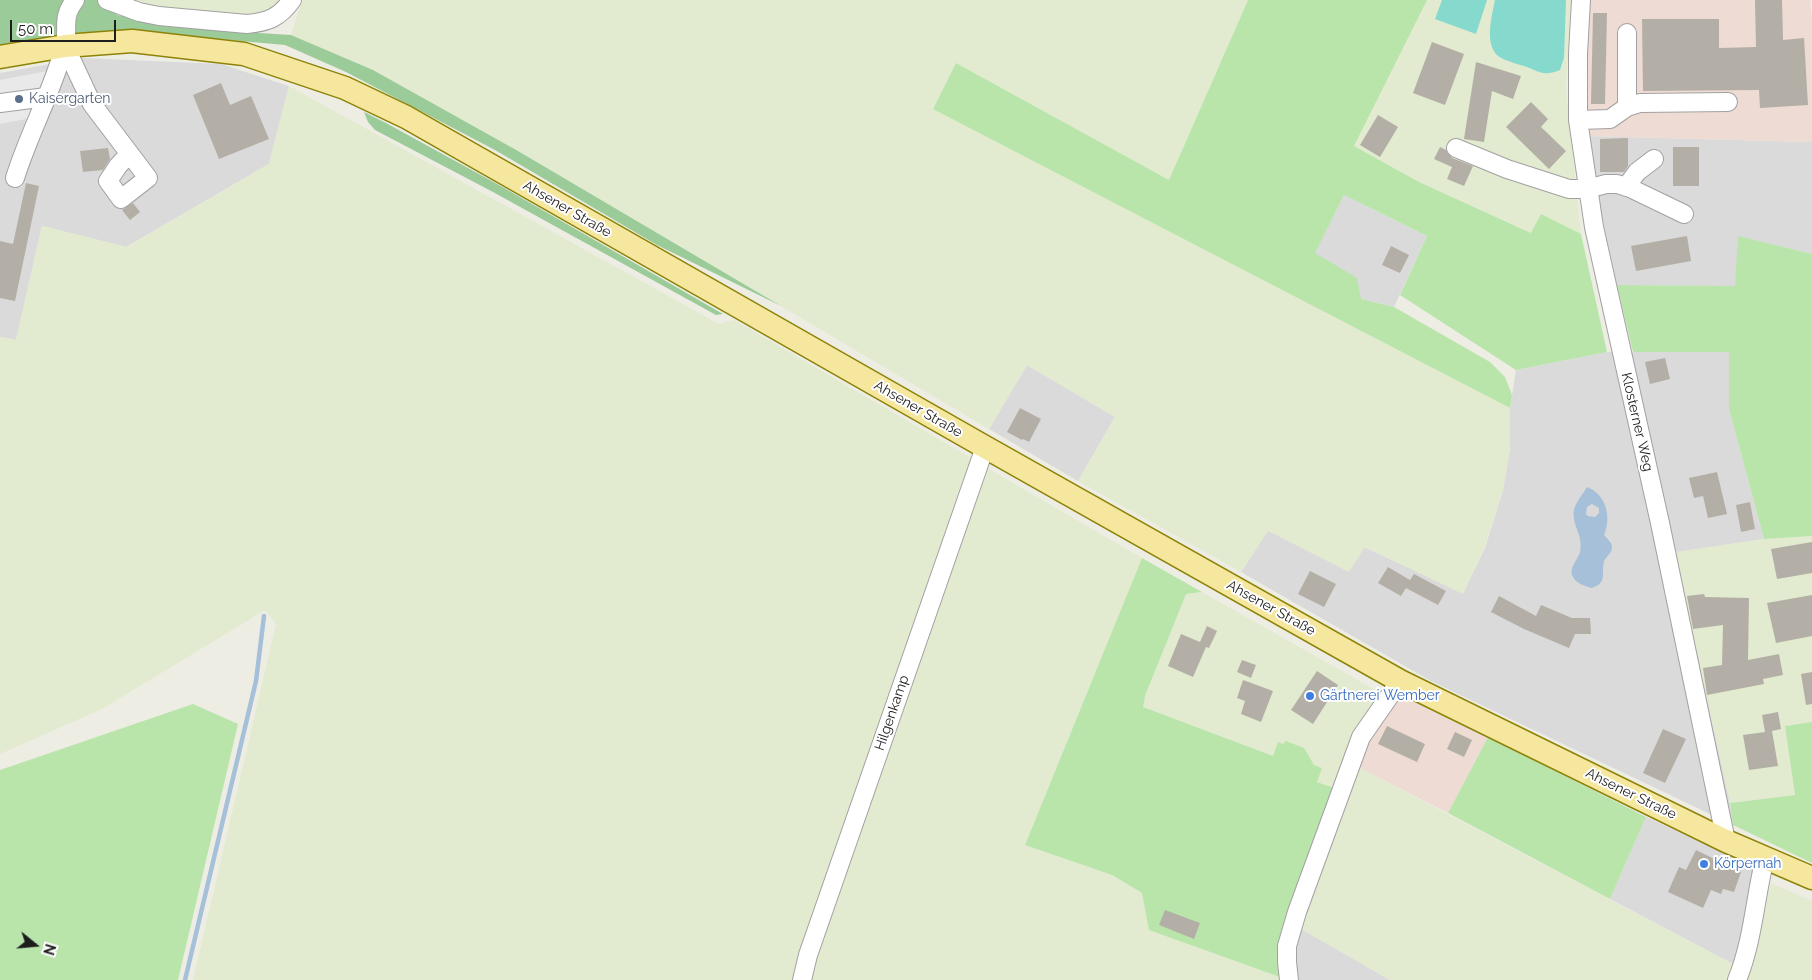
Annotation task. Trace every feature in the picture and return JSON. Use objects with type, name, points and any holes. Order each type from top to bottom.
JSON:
[{"type":"main road","name":"Ahsener Straße","points":[[0,57],[65,46],[132,41],[244,54],[346,88],[406,117],[1400,681],[1726,841],[1812,878]]},
{"type":"street","points":[[15,178],[65,46],[65,18],[74,0]]},
{"type":"street","points":[[107,0],[138,12],[159,16],[247,24],[273,18],[284,10],[292,0]]},
{"type":"street","name":"Klosterner Weg","points":[[1581,0],[1578,54],[1578,120],[1587,189],[1660,523],[1726,841]]},
{"type":"street","points":[[1627,33],[1627,106]]},
{"type":"street","points":[[65,46],[92,104],[129,154]]},
{"type":"street","points":[[0,103],[46,97]]},
{"type":"street","points":[[1578,120],[1610,119],[1627,106],[1640,103],[1728,102]]},
{"type":"street","points":[[1456,148],[1507,169],[1569,189],[1587,189],[1606,184],[1626,187],[1684,214]]},
{"type":"street","points":[[1626,187],[1637,172],[1654,159]]},
{"type":"street","name":"Hilgenkamp","points":[[802,980],[811,946],[985,447]]},
{"type":"street","points":[[1289,980],[1287,946],[1297,912],[1361,737],[1400,681]]},
{"type":"street","points":[[1737,980],[1744,964],[1751,934],[1758,887],[1765,858]]},
{"type":"shaded area","points":[[1442,0],[1487,0],[1476,34],[1435,19]]},
{"type":"shaded area","points":[[1495,0],[1566,0],[1564,58],[1560,70],[1543,73],[1498,56],[1491,44],[1490,37]]},
{"type":"shaded area","points":[[1589,0],[1810,0],[1812,20],[1812,142],[1587,136],[1583,60]]},
{"type":"shaded area","points":[[83,58],[221,64],[289,86],[269,164],[126,247],[42,226],[16,340],[0,337],[0,73]]},
{"type":"shaded area","name":"Kaisergarten","points":[[47,71],[31,118],[0,124],[0,80]]},
{"type":"shaded area","points":[[1587,136],[1812,142],[1812,254],[1738,237],[1736,286],[1617,285],[1597,194]]},
{"type":"shaded area","points":[[1344,195],[1427,236],[1394,307],[1361,299],[1314,253]]},
{"type":"shaded area","points":[[1607,352],[1729,352],[1729,409],[1764,539],[1675,553],[1730,803],[1733,825],[1431,681],[1241,572],[1268,530],[1348,571],[1364,547],[1463,593],[1485,548],[1503,490],[1510,448],[1510,408],[1516,370]]},
{"type":"shaded area","points":[[1027,365],[1115,417],[1078,481],[989,429]]},
{"type":"shaded area","points":[[1587,487],[1599,495],[1606,507],[1607,521],[1604,535],[1612,546],[1611,552],[1604,562],[1602,580],[1597,586],[1592,588],[1579,583],[1572,574],[1572,567],[1579,555],[1581,546],[1574,520],[1574,510],[1577,501]],"holes":[[[1592,504],[1599,508],[1599,513],[1595,517],[1586,514],[1587,507]]]},
{"type":"shaded area","points":[[1396,690],[1488,737],[1448,813],[1354,765]]},
{"type":"shaded area","points":[[1646,817],[1759,869],[1733,964],[1610,899]]},
{"type":"shaded area","points":[[1298,927],[1390,980],[1280,980]]},
{"type":"green space","points":[[0,0],[109,0],[117,15],[210,30],[291,35],[373,70],[518,151],[781,306],[657,245],[495,150],[346,72],[285,45],[118,30],[0,51]]},
{"type":"green space","points":[[126,0],[285,0],[260,18],[140,6]]},
{"type":"green space","points":[[302,0],[1248,0],[1169,180],[956,63],[933,108],[1510,408],[1510,448],[1503,490],[1484,548],[1463,594],[1365,547],[1349,572],[1268,531],[1241,572],[1078,481],[1115,417],[1027,365],[989,429],[518,151],[373,70],[291,35]]},
{"type":"green space","points":[[1248,0],[1427,0],[1354,146],[1419,182],[1531,233],[1541,214],[1581,234],[1607,352],[1516,370],[1400,295],[1427,236],[1344,195],[1315,253],[1357,278],[1361,299],[1394,307],[1490,362],[1505,377],[1512,395],[1510,408],[933,109],[956,63],[1169,180]]},
{"type":"green space","points":[[1427,0],[1571,0],[1566,89],[1581,234],[1541,215],[1532,233],[1419,182],[1354,146]]},
{"type":"green space","points":[[289,86],[719,324],[734,320],[973,459],[816,904],[796,980],[193,980],[276,624],[265,610],[102,709],[0,754],[0,337],[16,340],[42,226],[127,247],[269,164]]},
{"type":"green space","points":[[364,112],[499,185],[723,314],[716,315],[493,192],[375,130],[368,122]]},
{"type":"green space","points":[[1738,236],[1812,254],[1812,536],[1764,539],[1729,409],[1729,352],[1633,352],[1617,285],[1735,286]]},
{"type":"green space","points":[[987,468],[1142,558],[1025,845],[1112,875],[1280,977],[1280,980],[809,980],[814,957]]},
{"type":"green space","points":[[1812,536],[1812,722],[1785,726],[1795,795],[1730,803],[1675,552],[1764,539]]},
{"type":"green space","points":[[1142,558],[1202,592],[1186,594],[1145,696],[1143,707],[1273,756],[1278,742],[1283,744],[1286,741],[1304,748],[1314,765],[1322,768],[1317,782],[1337,789],[1280,977],[1149,930],[1142,893],[1112,875],[1025,845]]},
{"type":"green space","points":[[1202,592],[1379,692],[1375,708],[1337,789],[1317,782],[1314,765],[1305,752],[1273,756],[1142,707],[1186,594]]},
{"type":"green space","points":[[193,704],[238,724],[178,980],[0,980],[0,770]]},
{"type":"green space","points":[[1812,722],[1812,863],[1733,825],[1730,803],[1795,795],[1785,726]]},
{"type":"green space","points":[[1488,737],[1646,817],[1610,899],[1448,813]]},
{"type":"green space","points":[[1354,765],[1733,964],[1727,980],[1390,980],[1298,927]]},
{"type":"green space","points":[[1771,883],[1812,901],[1812,980],[1743,980],[1749,966]]},
{"type":"building","points":[[1755,0],[1782,0],[1783,40],[1804,38],[1808,105],[1760,108],[1759,90],[1643,91],[1642,19],[1719,19],[1719,48],[1756,47]]},
{"type":"building","points":[[1593,13],[1607,13],[1605,104],[1591,104]]},
{"type":"building","points":[[1432,42],[1464,54],[1445,105],[1413,93]]},
{"type":"building","points":[[1476,62],[1521,76],[1513,99],[1492,91],[1484,142],[1464,139]]},
{"type":"building","points":[[221,83],[230,105],[251,96],[269,139],[219,159],[193,95]]},
{"type":"building","points":[[1531,102],[1548,119],[1541,127],[1566,151],[1549,169],[1506,127]]},
{"type":"building","points":[[1378,115],[1398,127],[1380,157],[1360,145]]},
{"type":"building","points":[[1628,138],[1628,166],[1624,172],[1600,172],[1600,139]]},
{"type":"building","points":[[1440,147],[1446,150],[1452,158],[1473,166],[1464,186],[1447,179],[1452,167],[1434,159]]},
{"type":"building","points":[[1673,147],[1699,147],[1699,186],[1673,186]]},
{"type":"building","points":[[108,148],[110,159],[103,170],[83,172],[80,151]]},
{"type":"building","points":[[26,183],[39,186],[15,301],[0,298],[0,241],[13,244]]},
{"type":"building","points":[[133,203],[140,212],[130,220],[122,210]]},
{"type":"building","points":[[1687,236],[1691,261],[1636,271],[1631,246]]},
{"type":"building","points":[[1391,246],[1409,255],[1400,273],[1382,265]]},
{"type":"building","points":[[1665,358],[1670,379],[1650,384],[1645,362]]},
{"type":"building","points":[[1020,408],[1041,419],[1029,442],[1007,432]]},
{"type":"building","points":[[1717,472],[1727,514],[1708,518],[1703,496],[1694,498],[1689,478]]},
{"type":"building","points":[[1750,502],[1755,529],[1741,532],[1736,505]]},
{"type":"building","points":[[1812,542],[1812,573],[1777,579],[1771,549]]},
{"type":"building","points":[[1388,567],[1410,580],[1414,574],[1446,591],[1438,605],[1406,588],[1401,596],[1378,583]]},
{"type":"building","points":[[1310,571],[1336,584],[1324,607],[1298,594]]},
{"type":"building","points":[[1704,594],[1705,597],[1749,598],[1748,660],[1779,654],[1783,675],[1763,679],[1764,684],[1707,695],[1703,668],[1722,665],[1723,625],[1693,629],[1687,596]]},
{"type":"building","points":[[1812,595],[1812,636],[1776,643],[1767,603]]},
{"type":"building","points":[[1499,596],[1536,616],[1541,605],[1572,618],[1590,618],[1591,634],[1575,634],[1569,648],[1524,629],[1491,612]]},
{"type":"building","points":[[1207,626],[1217,631],[1209,648],[1206,647],[1193,677],[1168,666],[1181,634],[1200,642]]},
{"type":"building","points":[[1242,660],[1256,665],[1251,678],[1237,672]]},
{"type":"building","points":[[1317,671],[1338,685],[1313,724],[1291,710]]},
{"type":"building","points":[[1812,672],[1812,704],[1806,705],[1801,674]]},
{"type":"building","points":[[1243,680],[1273,691],[1261,722],[1241,714],[1245,701],[1237,698]]},
{"type":"building","points":[[1778,712],[1781,729],[1772,731],[1778,766],[1749,770],[1743,735],[1765,732],[1762,715]]},
{"type":"building","points":[[1387,726],[1425,744],[1417,762],[1378,744]]},
{"type":"building","points":[[1663,729],[1686,739],[1665,783],[1643,773]]},
{"type":"building","points":[[1455,732],[1472,740],[1464,757],[1447,749]]},
{"type":"building","points":[[1696,850],[1741,872],[1734,892],[1723,889],[1721,894],[1711,890],[1703,908],[1668,892],[1679,867],[1686,870]]},
{"type":"building","points":[[1165,910],[1200,923],[1194,939],[1159,925]]},
{"type":"waterway","points":[[185,980],[256,681],[264,616]]},
{"type":"place","name":"Kaisergarten","points":[[19,99]]},
{"type":"place","name":"Gärtnerei Wember","points":[[1310,696]]},
{"type":"place","name":"Körpernah","points":[[1704,864]]}]
